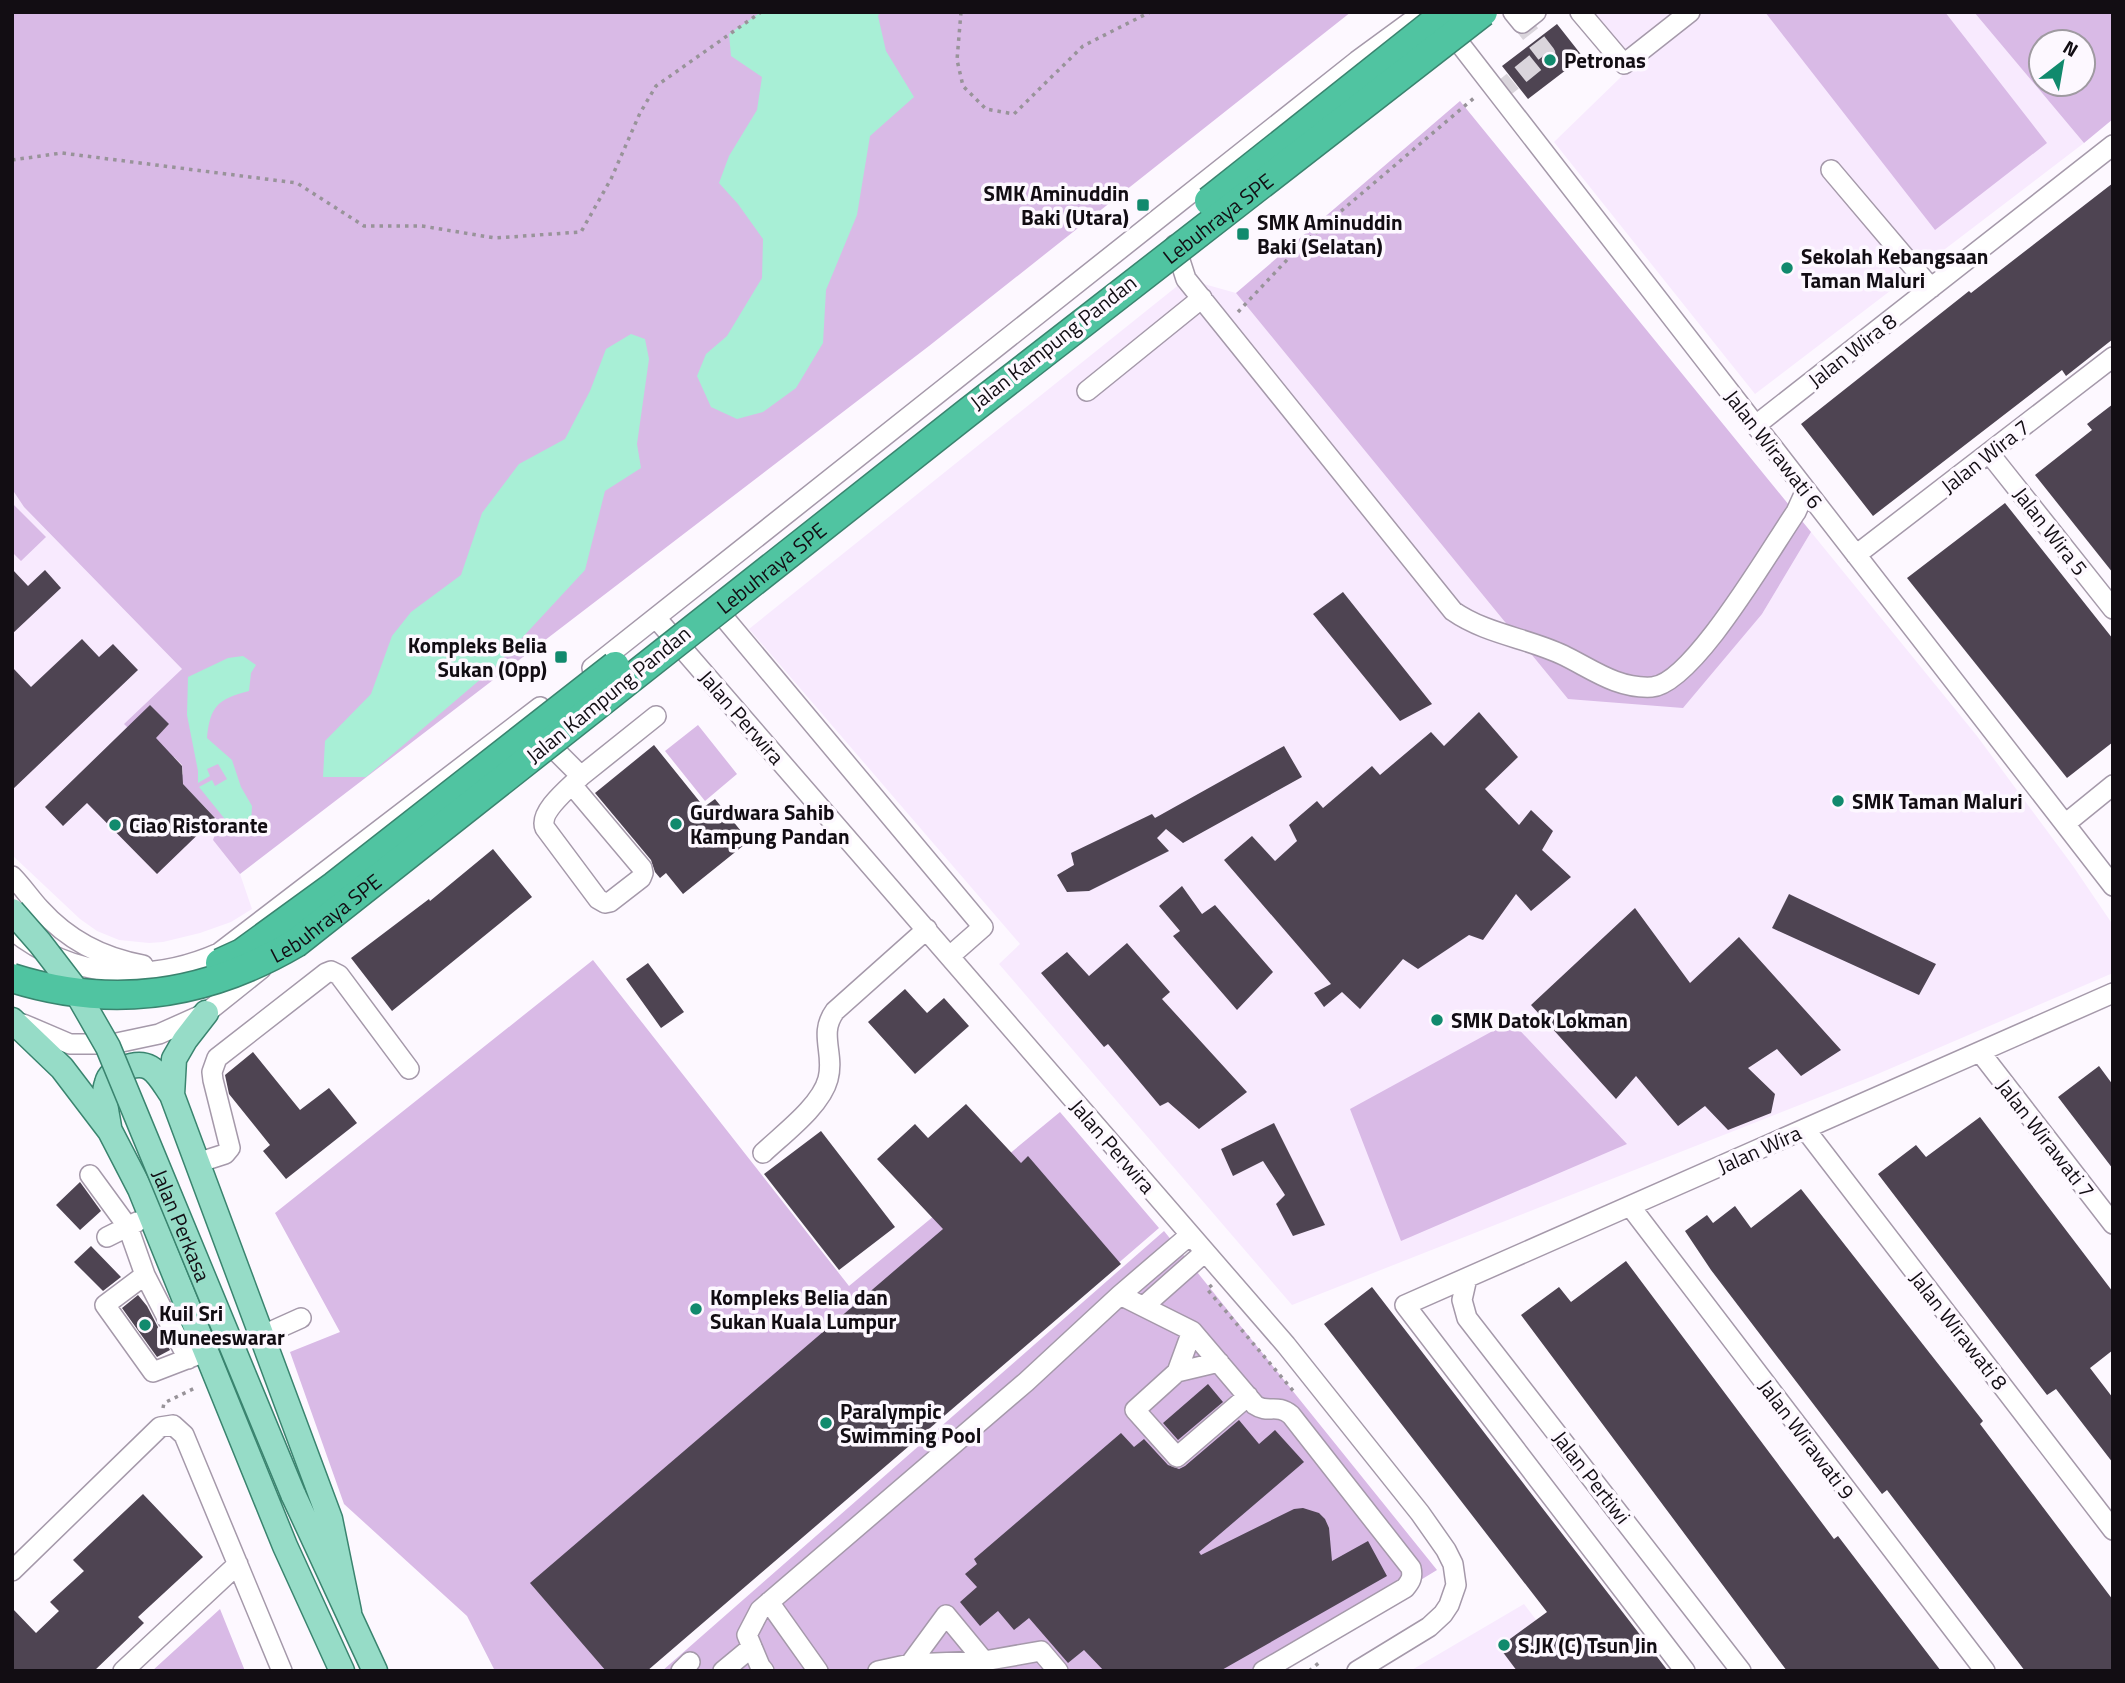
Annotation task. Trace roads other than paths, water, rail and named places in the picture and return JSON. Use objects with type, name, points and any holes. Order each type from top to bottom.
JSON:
[{"type":"highway","name":"Lebuhraya SPE","points":[[12,978],[58,990],[88,994],[150,994],[181,990],[221,979],[269,959],[296,943],[967,413],[1483,12]]},
{"type":"highway","name":"Lebuhraya SPE","points":[[12,966],[73,982],[128,984],[178,977],[242,953],[334,886],[1443,17]]},
{"type":"main road","name":"Jalan Perkasa","points":[[12,911],[73,986],[108,1047],[293,1493],[375,1671]]},
{"type":"main road","points":[[172,1095],[174,1059],[206,1013]]},
{"type":"main road","name":"Jalan Perkasa","points":[[12,1020],[62,1068],[110,1131],[141,1189],[196,1356],[342,1671]]},
{"type":"main road","points":[[110,1131],[105,1095],[107,1083],[112,1073],[135,1063],[143,1064],[159,1076],[172,1095],[330,1519],[349,1612]]},
{"type":"street","name":"Jalan Kampung Pandan","points":[[12,930],[55,957],[96,970],[116,973],[138,974],[180,968],[219,953],[656,618],[1357,61],[1424,12]]},
{"type":"street","name":"Jalan Kampung Pandan","points":[[12,1020],[70,1044],[90,1046],[159,1034],[206,1013],[549,744],[674,639],[1175,245],[1443,17],[1467,12]]},
{"type":"street","points":[[1513,12],[1522,23],[1536,12]]},
{"type":"street","points":[[1580,12],[1624,64],[1689,12]]},
{"type":"street","name":"Jalan Wirawati 6","points":[[1443,17],[2113,886]]},
{"type":"street","name":"Jalan Wira 8","points":[[1756,425],[2113,145]]},
{"type":"street","points":[[1832,170],[1931,288]]},
{"type":"street","points":[[1175,245],[1186,279],[1453,611],[1469,622],[1562,654],[1595,674],[1625,686],[1654,687],[1670,681],[1700,653],[1796,512],[1806,490]]},
{"type":"street","points":[[1087,391],[1202,299]]},
{"type":"street","name":"Jalan Wira 7","points":[[1856,555],[2113,357]]},
{"type":"street","name":"Jalan Wira 5","points":[[1989,453],[2113,609]]},
{"type":"street","points":[[716,608],[983,927],[950,956]]},
{"type":"street","name":"Jalan Perwira","points":[[656,618],[1286,1345],[1420,1513],[1454,1564],[1456,1585],[1450,1605],[1443,1614],[1429,1627],[1357,1671]]},
{"type":"street","points":[[549,744],[576,781],[642,867],[641,877],[610,902],[605,903],[598,899],[542,822],[544,815],[576,781],[656,716]]},
{"type":"street","points":[[2065,824],[2113,785]]},
{"type":"street","name":"Jalan Kampung Pandan","points":[[15,870],[52,922],[105,956],[125,962],[165,966],[219,953]]},
{"type":"street","points":[[763,1153],[815,1103],[824,1090],[830,1064],[825,1027],[829,1018],[927,929]]},
{"type":"street","points":[[197,1163],[225,1154],[230,1148],[213,1080],[212,1072],[217,1058],[326,973],[331,971],[339,975],[409,1069]]},
{"type":"street","name":"Jalan Wira","points":[[1405,1306],[2113,993]]},
{"type":"street","name":"Jalan Wirawati 7","points":[[1980,1052],[2113,1224]]},
{"type":"street","name":"Jalan Wirawati 8","points":[[1805,1129],[2113,1530]]},
{"type":"street","points":[[90,1175],[128,1227],[145,1275],[196,1356],[153,1372],[105,1305],[145,1275]]},
{"type":"street","name":"Jalan Wirawati 9","points":[[1630,1206],[1985,1671]]},
{"type":"street","points":[[107,1237],[150,1215]]},
{"type":"street","points":[[764,1671],[747,1635],[760,1610],[1016,1391],[1120,1294],[1190,1235]]},
{"type":"street","points":[[1144,1306],[1205,1252]]},
{"type":"street","name":"Jalan Pertiwi","points":[[1467,1278],[1462,1300],[1467,1318],[1741,1671]]},
{"type":"street","points":[[1120,1294],[1192,1331],[1260,1409],[1280,1408],[1291,1415],[1408,1563],[1413,1575],[1405,1588],[1263,1671]]},
{"type":"street","name":"Jalan Pertiwi","points":[[1405,1306],[1685,1671]]},
{"type":"street","points":[[261,1336],[301,1318]]},
{"type":"street","points":[[1192,1331],[1177,1372],[1135,1410],[1177,1457],[1248,1396]]},
{"type":"street","points":[[1177,1372],[1219,1362]]},
{"type":"street","points":[[12,1571],[160,1427],[173,1425],[184,1435],[282,1671]]},
{"type":"street","points":[[122,1671],[238,1564]]},
{"type":"street","points":[[769,1602],[818,1671]]},
{"type":"street","points":[[910,1664],[946,1615],[984,1661]]},
{"type":"street","points":[[723,1671],[752,1647]]},
{"type":"street","points":[[878,1671],[910,1664],[984,1661],[1041,1651],[1058,1671]]},
{"type":"tunnel","points":[[1498,93],[1546,54],[1522,23]]},
{"type":"place","name":"Petronas","points":[[1550,60]]},
{"type":"place","name":"SMK Aminuddin Baki (Utara)","points":[[1143,205]]},
{"type":"place","name":"SMK Aminuddin Baki (Selatan)","points":[[1243,234]]},
{"type":"place","name":"Sekolah Kebangsaan Taman Maluri","points":[[1787,268]]},
{"type":"place","name":"Kompleks Belia Sukan (Opp)","points":[[561,657]]},
{"type":"place","name":"SMK Taman Maluri","points":[[1838,801]]},
{"type":"place","name":"Gurdwara Sahib Kampung Pandan","points":[[676,824]]},
{"type":"place","name":"Ciao Ristorante","points":[[115,825]]},
{"type":"place","name":"SMK Datok Lokman","points":[[1437,1020]]},
{"type":"place","name":"Kompleks Belia dan Sukan Kuala Lumpur","points":[[696,1309]]},
{"type":"place","name":"Kuil Sri Muneeswarar","points":[[145,1325]]},
{"type":"place","name":"Paralympic Swimming Pool","points":[[826,1423]]},
{"type":"place","name":"S.JK (C) Tsun Jin","points":[[1504,1645]]}]
